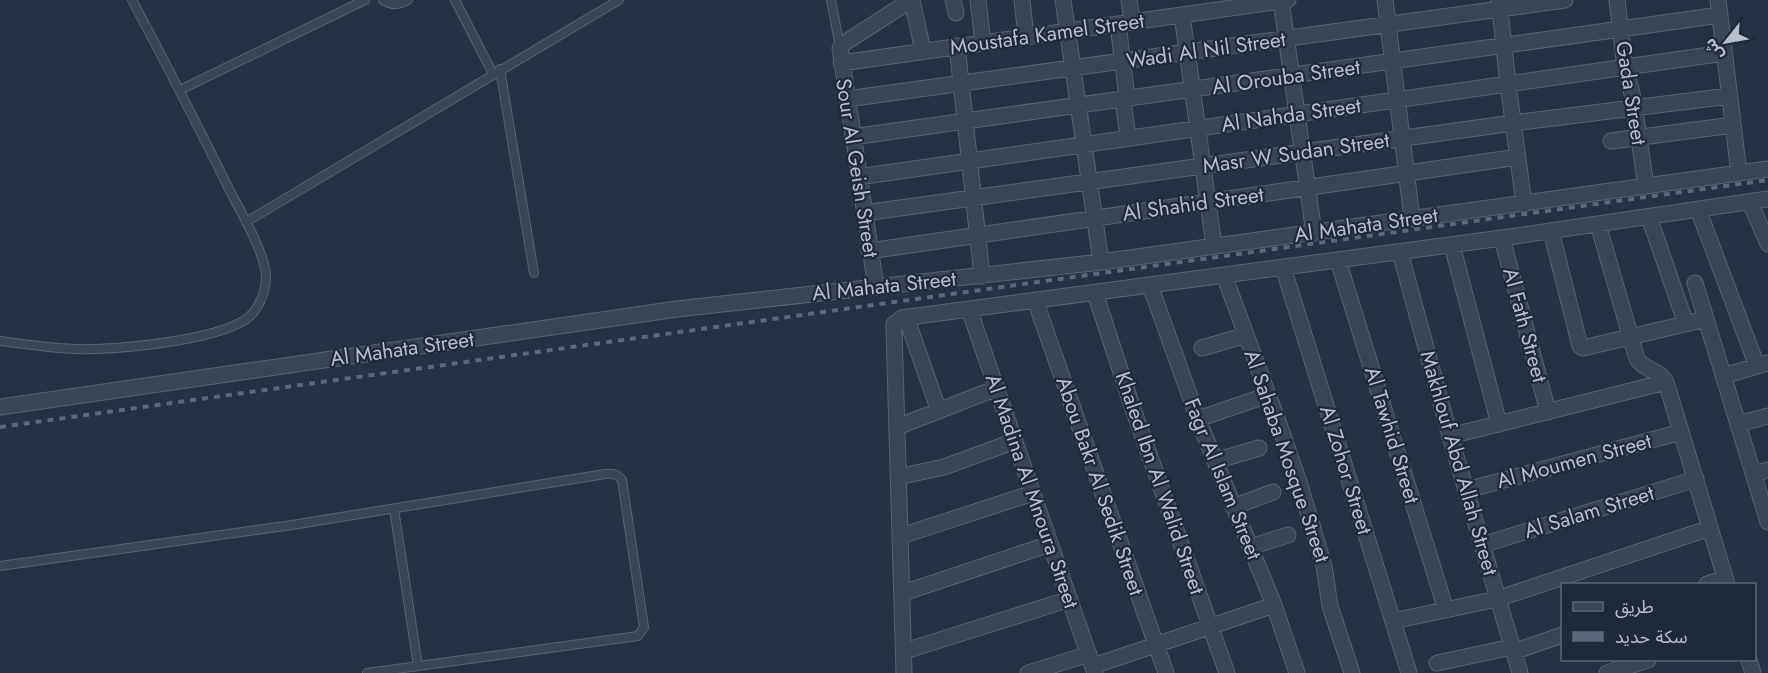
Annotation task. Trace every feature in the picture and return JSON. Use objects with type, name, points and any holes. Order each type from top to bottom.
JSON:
[{"type":"street","points":[[841,55],[843,44],[911,0],[923,51]]},
{"type":"street","points":[[978,0],[984,43]]},
{"type":"street","points":[[1022,0],[1026,37]]},
{"type":"street","points":[[1063,0],[1101,262]]},
{"type":"street","points":[[1128,138],[1123,61],[1129,0]]},
{"type":"street","points":[[1285,0],[1287,39],[1314,233]]},
{"type":"street","name":"Moustafa Kamel Street","points":[[841,55],[923,51],[1285,0]]},
{"type":"street","points":[[1385,0],[1412,218]]},
{"type":"street","name":"Wadi Al Nil Street","points":[[847,99],[1388,25],[1499,4],[1565,0]]},
{"type":"street","name":"Gada Street","points":[[1617,0],[1646,186]]},
{"type":"street","points":[[1499,4],[1524,204]]},
{"type":"street","points":[[1719,8],[1739,173]]},
{"type":"street","name":"Al Orouba Street","points":[[852,137],[1620,29],[1719,8]]},
{"type":"street","points":[[1182,15],[1214,246]]},
{"type":"street","points":[[957,46],[982,276]]},
{"type":"street","name":"Al Nahda Street","points":[[858,177],[1724,53]]},
{"type":"street","name":"Sour Al Geish Street","points":[[841,55],[876,287]]},
{"type":"street","name":"Masr W Sudan Street","points":[[864,213],[1635,106],[1729,96]]},
{"type":"street","points":[[1611,141],[1733,125]]},
{"type":"street","name":"Al Shahid Street","points":[[869,250],[1518,157]]},
{"type":"street","name":"Al Mahata Street","points":[[0,407],[677,309],[1101,262],[1768,169]]},
{"type":"street","name":"Al Mahata Street","points":[[904,673],[894,324],[897,321],[906,317],[1452,245],[1768,199]]},
{"type":"street","points":[[1750,202],[1768,244]]},
{"type":"street","points":[[1698,209],[1763,364],[1723,376]]},
{"type":"street","points":[[1649,217],[1686,324]]},
{"type":"street","points":[[1598,224],[1637,359],[1641,364],[1659,372],[1666,382],[1726,581]]},
{"type":"street","points":[[1551,231],[1580,346],[1587,348],[1706,319]]},
{"type":"street","name":"Al Fath Street","points":[[1502,238],[1548,412]]},
{"type":"street","points":[[1452,245],[1499,424]]},
{"type":"street","name":"Makhlouf Abd Allah Street","points":[[1400,252],[1450,436],[1520,673]]},
{"type":"street","name":"Al Tawhid Street","points":[[1338,260],[1446,610]]},
{"type":"street","name":"Al Zohor Street","points":[[1283,267],[1410,673]]},
{"type":"street","name":"Al Sahaba Mosque Street","points":[[1224,275],[1299,482],[1326,575],[1330,606],[1352,673]]},
{"type":"street","points":[[1695,283],[1738,424],[1761,472],[1768,522]]},
{"type":"street","name":"Fagr Al Islam Street","points":[[1150,285],[1198,419],[1274,605],[1298,673]]},
{"type":"street","name":"Khaled Ibn Al Walid Street","points":[[1095,292],[1132,406],[1227,673]]},
{"type":"street","name":"Abou Bakr Al Sedik Street","points":[[1035,300],[1166,673]]},
{"type":"street","name":"Al Madina Al Mnoura Street","points":[[969,309],[1092,664]]},
{"type":"street","points":[[906,317],[939,411]]},
{"type":"street","points":[[1202,348],[1246,335]]},
{"type":"street","points":[[1450,436],[1666,382]]},
{"type":"street","points":[[897,427],[997,388]]},
{"type":"street","points":[[1198,419],[1268,395]]},
{"type":"street","points":[[1738,424],[1768,416]]},
{"type":"street","name":"Al Moumen Street","points":[[1467,490],[1681,432]]},
{"type":"street","points":[[898,477],[944,467],[1015,441]]},
{"type":"street","points":[[1215,461],[1259,448]]},
{"type":"street","name":"Al Salam Street","points":[[1482,546],[1696,479]]},
{"type":"street","points":[[901,536],[1033,492]]},
{"type":"street","points":[[1233,507],[1273,492]]},
{"type":"street","points":[[1393,621],[1497,599],[1710,528]]},
{"type":"street","points":[[1250,547],[1288,535]]},
{"type":"street","points":[[903,593],[1050,544]]},
{"type":"street","points":[[904,651],[1070,599]]},
{"type":"street","points":[[1028,673],[1092,664],[1274,605]]},
{"type":"street","points":[[1437,663],[1458,666],[1561,636]]},
{"type":"street","points":[[1607,673],[1644,661]]},
{"type":"lane","points":[[0,341],[40,347],[95,349],[169,342],[238,324],[250,316],[259,304],[266,276],[264,262],[180,90],[132,0]]},
{"type":"lane","points":[[180,90],[365,0]]},
{"type":"lane","points":[[383,0],[393,4],[408,0]]},
{"type":"lane","points":[[455,0],[496,71],[534,273]]},
{"type":"lane","points":[[246,222],[496,71],[619,0]]},
{"type":"lane","points":[[831,0],[841,55]]},
{"type":"lane","points":[[0,566],[292,525],[612,473],[622,480],[644,627],[638,636],[367,673]]},
{"type":"lane","points":[[394,509],[418,666]]},
{"type":"railway","points":[[0,427],[1768,180]]}]
